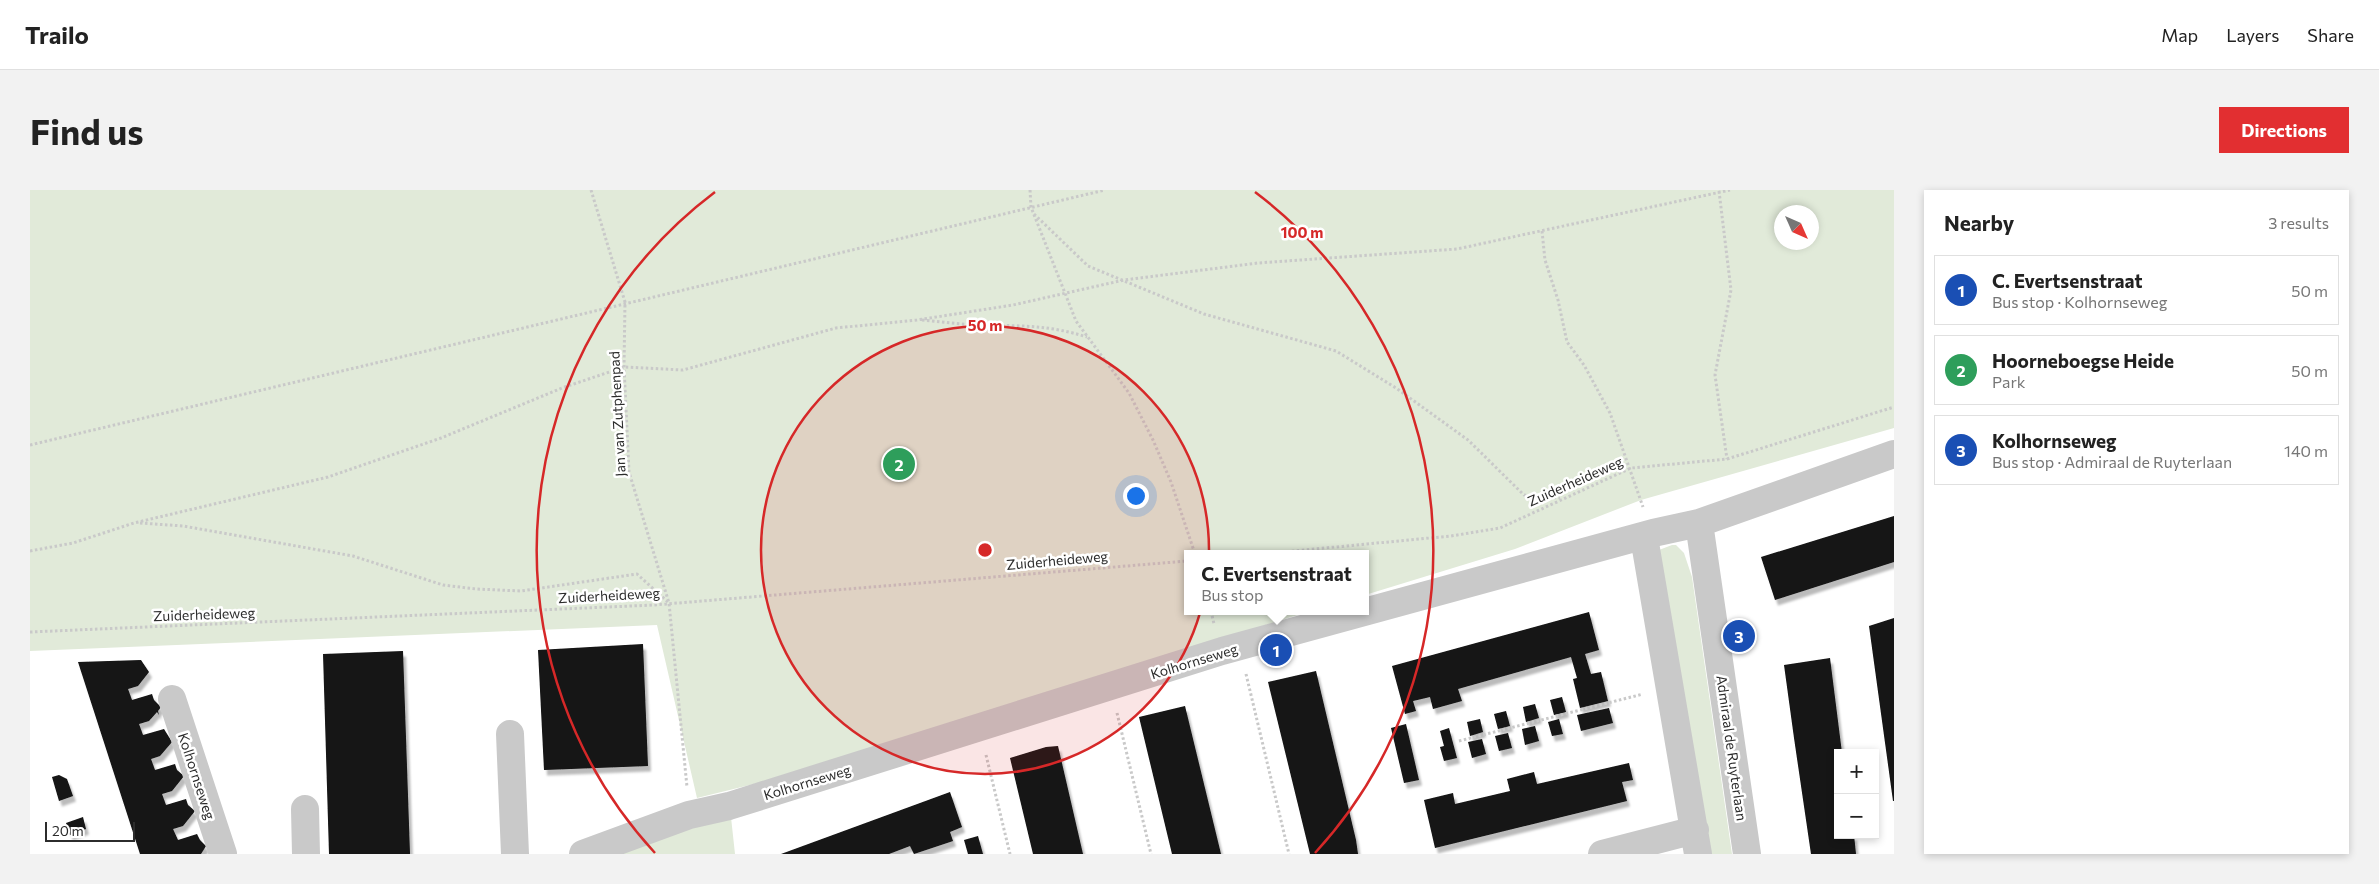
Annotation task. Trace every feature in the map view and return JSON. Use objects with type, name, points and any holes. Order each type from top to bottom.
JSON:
[{"type":"street","name":"Kolhornseweg","points":[[1369,611],[1648,535],[1699,523],[1894,454]]},
{"type":"street","name":"Admiraal de Ruyterlaan","points":[[1699,523],[1747,854]]},
{"type":"street","points":[[1602,854],[1696,842],[1670,688],[1648,535]]},
{"type":"street","name":"Kolhornseweg","points":[[583,854],[690,815],[729,806],[1239,647],[1356,615]]},
{"type":"street","name":"Kolhornseweg","points":[[172,699],[223,854]]},
{"type":"street","points":[[510,734],[515,854]]},
{"type":"street","points":[[305,808],[306,854]]},
{"type":"path","name":"Jan van Zutphenpad","points":[[591,190],[625,302],[624,367],[629,472],[669,603],[690,815]]},
{"type":"path","points":[[1030,190],[1031,207],[1076,321],[1129,393],[1137,408],[1171,482],[1194,550]]},
{"type":"path","points":[[30,445],[625,302],[1105,190]]},
{"type":"path","points":[[30,551],[72,543],[134,523],[328,477],[441,438],[562,388],[624,367],[683,370],[836,328],[917,320],[1065,294],[1124,280],[1258,263],[1457,249],[1730,190]]},
{"type":"path","points":[[1719,191],[1730,290],[1715,375],[1727,460]]},
{"type":"path","points":[[1034,214],[1088,266],[1204,314],[1336,351],[1396,388],[1468,440],[1524,495],[1562,498]]},
{"type":"path","points":[[1542,231],[1545,260],[1558,300],[1567,342],[1584,365],[1610,413],[1631,468],[1648,535]]},
{"type":"path","points":[[917,320],[982,325],[1036,325],[1063,330],[1088,338]]},
{"type":"path","name":"Zuiderheideweg","points":[[1304,550],[1451,536],[1500,528],[1631,468],[1727,460],[1894,407]]},
{"type":"path","points":[[134,523],[192,527],[353,556],[443,585],[476,589],[521,591],[637,574],[669,603]]},
{"type":"path","name":"Zuiderheideweg","points":[[30,632],[669,603],[1184,561]]},
{"type":"path","points":[[1239,647],[1289,854]]},
{"type":"path","points":[[1111,686],[1152,854]]},
{"type":"path","points":[[1459,741],[1670,688]]},
{"type":"path","points":[[979,728],[1010,854]]},
{"type":"green space","points":[[30,190],[1894,190],[1894,428],[1641,500],[1515,549],[1369,594],[1369,550],[1184,550],[1184,615],[1297,615],[799,773],[697,798],[657,625],[30,651]]},
{"type":"green space","points":[[1676,545],[1684,553],[1692,577],[1732,854],[1702,854],[1659,550]]},
{"type":"green space","points":[[730,808],[735,854],[583,854]]},
{"type":"building","points":[[1894,516],[1894,562],[1775,600],[1761,557]]},
{"type":"building","points":[[1589,612],[1599,650],[1585,654],[1591,674],[1601,672],[1608,701],[1580,708],[1573,679],[1577,678],[1571,657],[1458,689],[1462,701],[1433,709],[1430,697],[1413,701],[1416,711],[1405,714],[1392,666]]},
{"type":"building","points":[[1894,618],[1894,801],[1893,801],[1869,626]]},
{"type":"building","points":[[643,644],[648,766],[544,770],[538,650]]},
{"type":"building","points":[[403,651],[410,854],[329,854],[323,654]]},
{"type":"building","points":[[1830,658],[1841,749],[1834,749],[1834,839],[1854,839],[1856,854],[1811,854],[1784,665]]},
{"type":"building","points":[[141,660],[149,672],[138,686],[128,689],[132,700],[152,694],[154,700],[161,707],[158,711],[159,715],[157,712],[149,721],[139,724],[143,735],[164,729],[172,742],[160,756],[151,759],[155,770],[175,764],[177,770],[184,776],[172,791],[162,794],[166,805],[186,799],[188,805],[195,811],[183,826],[173,829],[178,840],[197,834],[206,846],[201,854],[140,854],[78,662]]},
{"type":"building","points":[[1316,671],[1358,854],[1310,854],[1268,682]]},
{"type":"building","points":[[1562,697],[1566,712],[1554,715],[1550,700]]},
{"type":"building","points":[[1535,704],[1539,718],[1526,722],[1523,707]]},
{"type":"building","points":[[1185,706],[1221,854],[1172,854],[1139,717]]},
{"type":"building","points":[[1609,708],[1613,723],[1581,731],[1577,715]]},
{"type":"building","points":[[1506,711],[1510,726],[1498,729],[1494,714]]},
{"type":"building","points":[[1480,719],[1483,732],[1470,736],[1467,722]]},
{"type":"building","points":[[1559,719],[1563,734],[1552,736],[1548,722]]},
{"type":"building","points":[[1406,724],[1419,780],[1404,783],[1391,728]]},
{"type":"building","points":[[1535,726],[1539,741],[1525,745],[1522,729]]},
{"type":"building","points":[[1449,728],[1457,758],[1444,761],[1440,747],[1444,746],[1440,731]]},
{"type":"building","points":[[1508,733],[1512,748],[1499,751],[1495,736]]},
{"type":"building","points":[[1482,739],[1486,754],[1472,758],[1468,742]]},
{"type":"building","points":[[1058,746],[1083,854],[1033,854],[1010,758],[1046,747]]},
{"type":"building","points":[[1629,763],[1633,780],[1622,782],[1627,801],[1435,848],[1424,800],[1453,793],[1455,804],[1510,791],[1507,779],[1534,772],[1537,784]]},
{"type":"building","points":[[59,775],[67,779],[73,796],[59,801],[52,777]]},
{"type":"building","points":[[950,792],[962,827],[950,832],[953,841],[914,854],[910,846],[889,854],[781,854]]},
{"type":"building","points":[[83,817],[86,829],[70,835],[66,823]]},
{"type":"building","points":[[978,836],[983,854],[968,854],[964,840]]},
{"type":"place","name":"Hoorneboegse Heide","points":[[899,464]]},
{"type":"place","name":"Kolhornseweg","points":[[1739,636]]},
{"type":"place","name":"C. Evertsenstraat","points":[[1276,650]]}]
